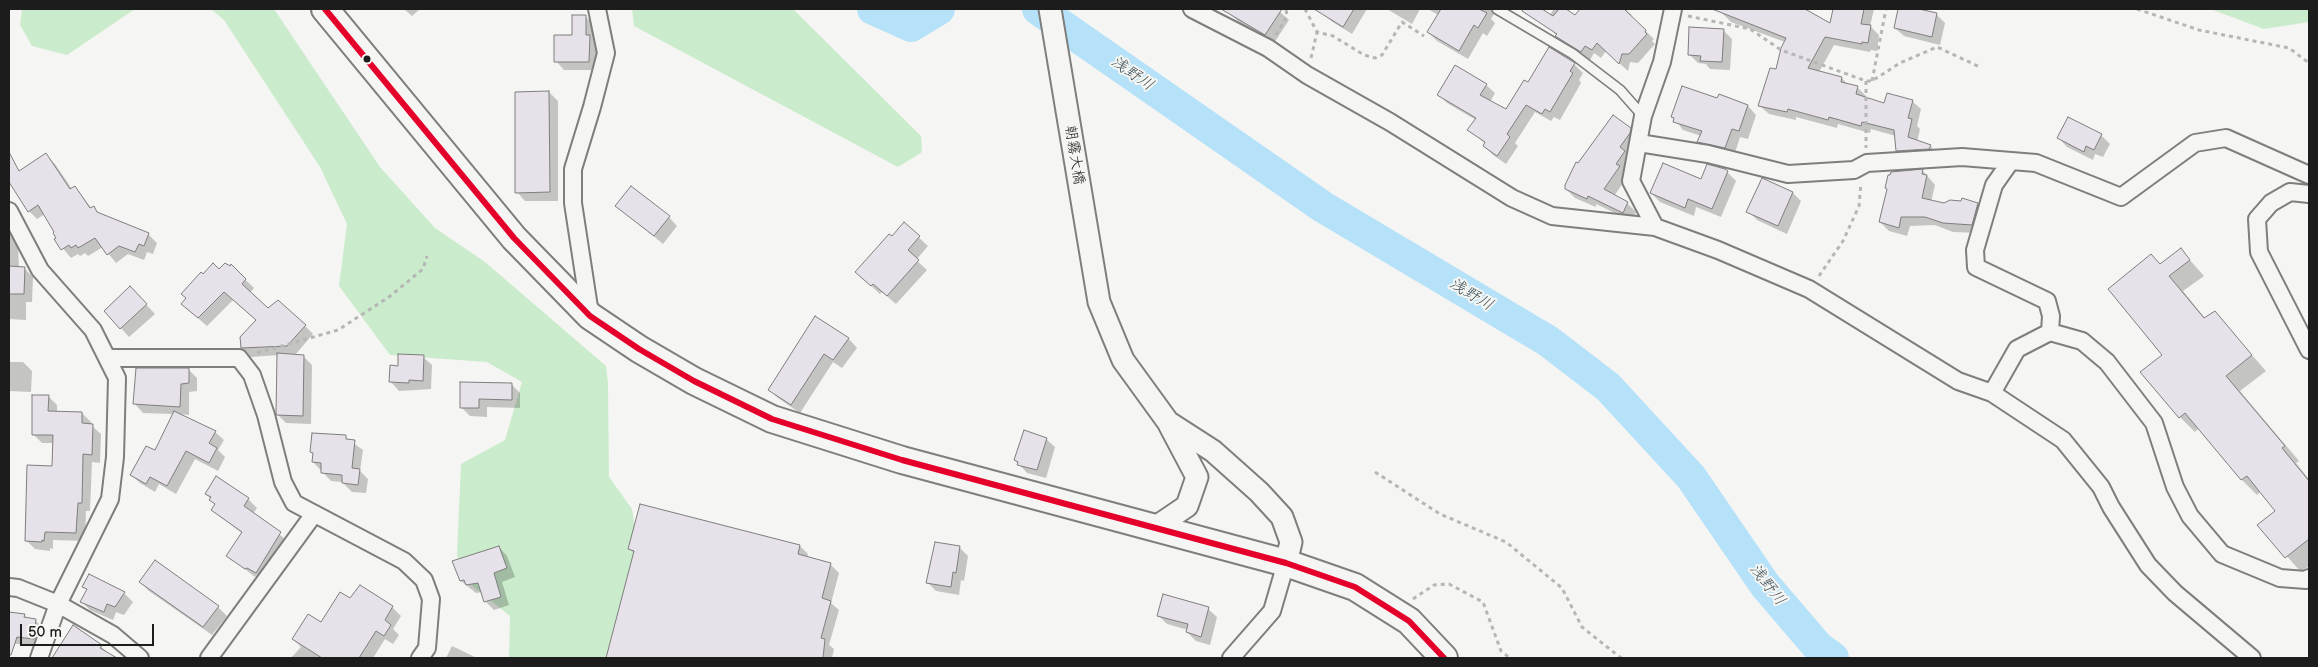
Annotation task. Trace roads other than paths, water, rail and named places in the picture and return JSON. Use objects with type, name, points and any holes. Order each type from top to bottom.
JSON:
[{"type":"main road","points":[[324,9],[514,238],[590,316],[639,349],[694,381],[772,419],[902,460],[1286,563],[1355,587],[1409,621],[1444,658]]},
{"type":"street","points":[[590,316],[573,203],[573,169],[606,53],[597,9]]},
{"type":"street","name":"朝霧大橋","points":[[1050,9],[1099,302],[1122,360],[1168,422]]},
{"type":"street","points":[[1192,9],[1268,48],[1307,75],[1390,122],[1512,198],[1552,216],[1655,226],[1718,250],[1809,289],[1958,381],[1992,393],[2063,440],[2101,487],[2111,507],[2148,564],[2175,593],[2252,658]]},
{"type":"street","points":[[1655,226],[1631,181],[1643,116],[1662,62],[1673,11]]},
{"type":"street","points":[[1639,143],[1708,154],[1788,174],[1854,170],[1866,163],[1962,157],[2036,163],[2121,197],[2195,143],[2226,138],[2309,175]]},
{"type":"street","points":[[2011,161],[1994,185],[1975,250],[1976,267],[2047,301],[2051,316],[2050,332]]},
{"type":"street","points":[[2309,194],[2290,192],[2271,203],[2257,218],[2259,252],[2309,350]]},
{"type":"street","points":[[9,211],[40,270],[93,330],[117,378],[115,457],[110,499],[58,604],[39,658]]},
{"type":"street","points":[[1992,393],[2017,349],[2050,332],[2082,341],[2107,362],[2154,423],[2175,487],[2190,516],[2222,554],[2280,578],[2306,580],[2309,578]]},
{"type":"street","points":[[108,358],[239,358],[252,375],[266,415],[283,482],[294,502],[404,561],[424,580],[431,599],[427,648],[420,658]]},
{"type":"street","points":[[1156,527],[1186,506],[1197,477],[1168,422]]},
{"type":"street","points":[[1168,422],[1212,451],[1259,492],[1282,516],[1291,542],[1272,611],[1231,658]]},
{"type":"street","points":[[209,658],[314,514]]},
{"type":"street","points":[[9,587],[18,588],[58,604],[112,635],[140,658]]},
{"type":"lane","points":[[1497,9],[1573,54],[1620,90],[1643,116]]},
{"type":"waterway","points":[[873,9],[911,26],[939,9]]},
{"type":"waterway","name":"浅野川","points":[[1038,9],[1323,207],[1548,341],[1608,387],[1691,477],[1765,585],[1818,647],[1833,658]]}]
